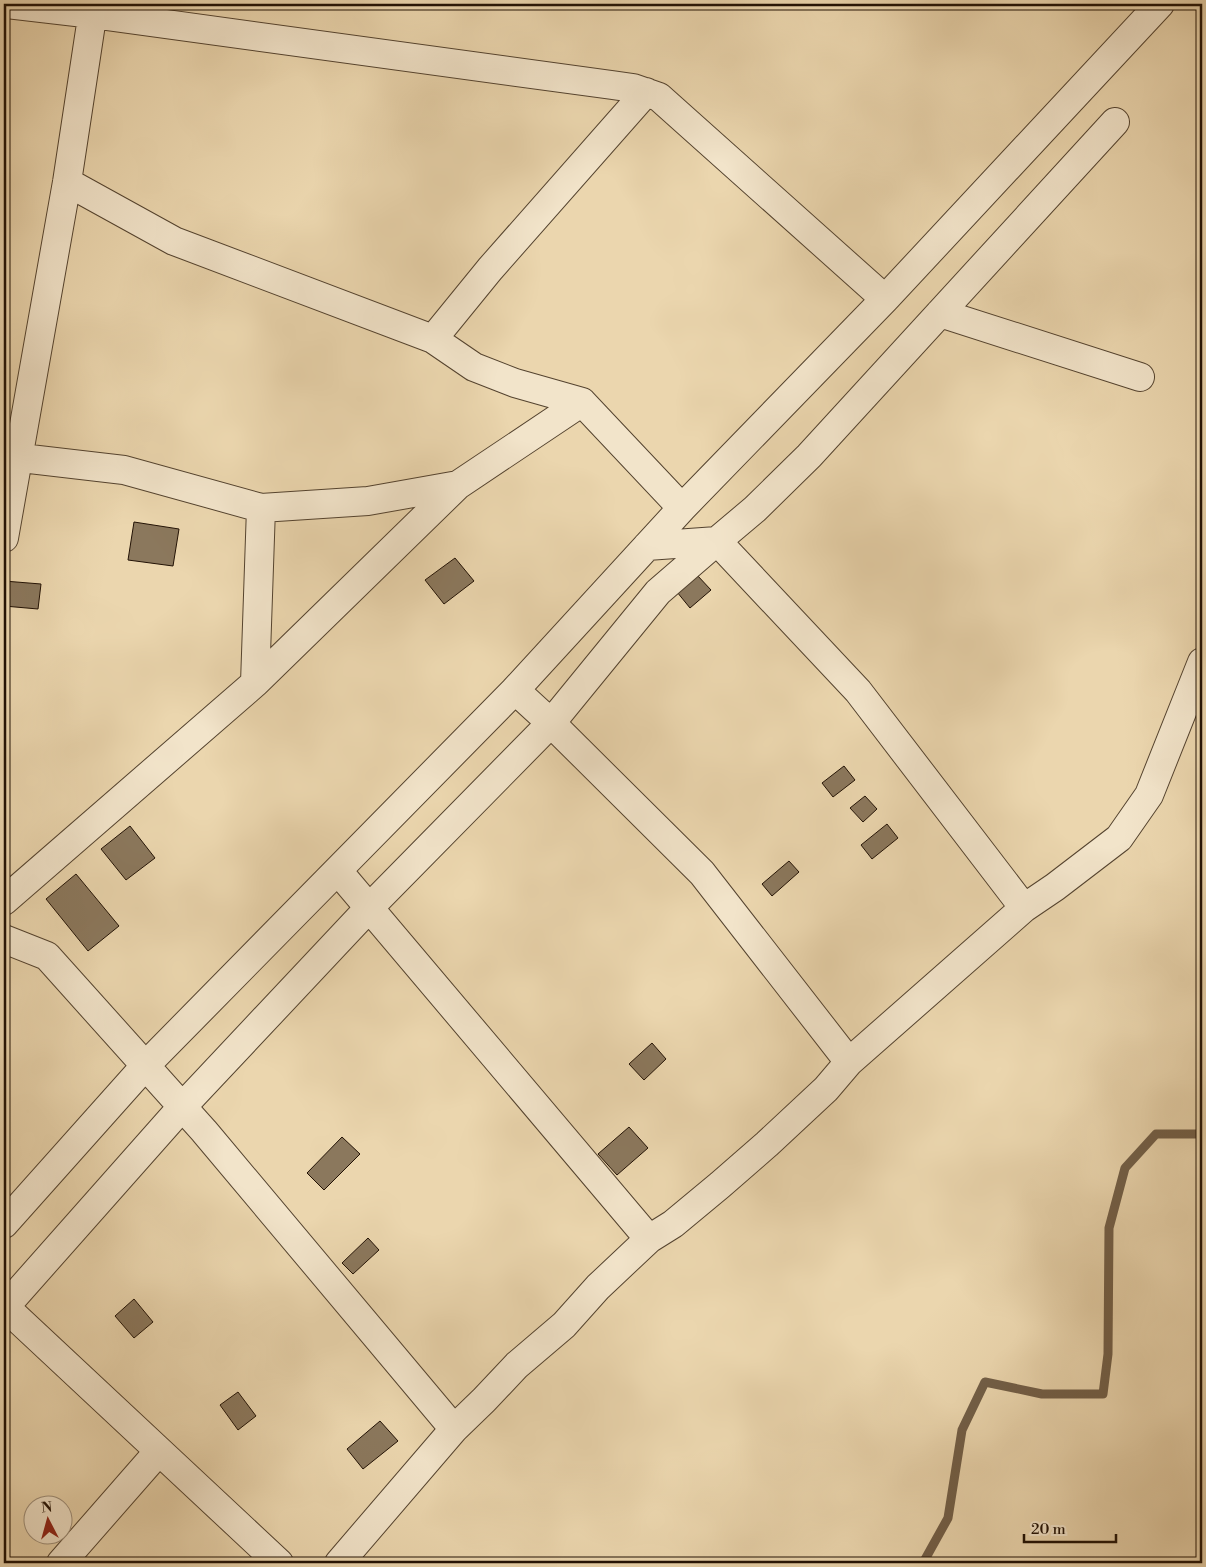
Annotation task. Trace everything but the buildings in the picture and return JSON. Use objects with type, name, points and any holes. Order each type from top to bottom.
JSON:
[{"type":"street","points":[[7,4],[94,9],[612,85],[646,92],[659,97],[885,299]]},
{"type":"street","points":[[4,1224],[145,1066],[515,690],[682,508],[885,299],[1160,4]]},
{"type":"street","points":[[4,538],[10,456],[67,182],[94,9]]},
{"type":"street","points":[[432,339],[490,269],[646,92]]},
{"type":"street","points":[[279,1563],[4,1307],[182,1107],[369,908],[551,723],[658,592],[755,509],[809,456],[1115,122]]},
{"type":"street","points":[[67,182],[174,241],[432,339],[474,367],[514,383],[582,402],[682,508]]},
{"type":"street","points":[[940,313],[1140,377]]},
{"type":"street","points":[[4,901],[255,683],[458,485],[582,402]]},
{"type":"street","points":[[10,456],[124,470],[261,508],[368,501],[458,485]]},
{"type":"street","points":[[255,683],[261,508]]},
{"type":"street","points":[[647,546],[717,541]]},
{"type":"street","points":[[717,541],[858,691],[1024,908]]},
{"type":"street","points":[[339,1563],[454,1430],[517,1365],[564,1325],[598,1287],[649,1239],[673,1224],[754,1156],[826,1089],[849,1062],[1024,908],[1056,887],[1119,838],[1149,795],[1202,662]]},
{"type":"street","points":[[515,690],[551,723],[702,873],[849,1062]]},
{"type":"street","points":[[338,870],[649,1239]]},
{"type":"street","points":[[4,938],[47,956],[210,1138],[454,1430]]},
{"type":"street","points":[[61,1563],[160,1451]]},
{"type":"waterway","points":[[923,1563],[948,1518],[962,1430],[985,1382],[1042,1394],[1103,1394],[1108,1354],[1109,1228],[1125,1168],[1156,1134],[1202,1134]]}]
